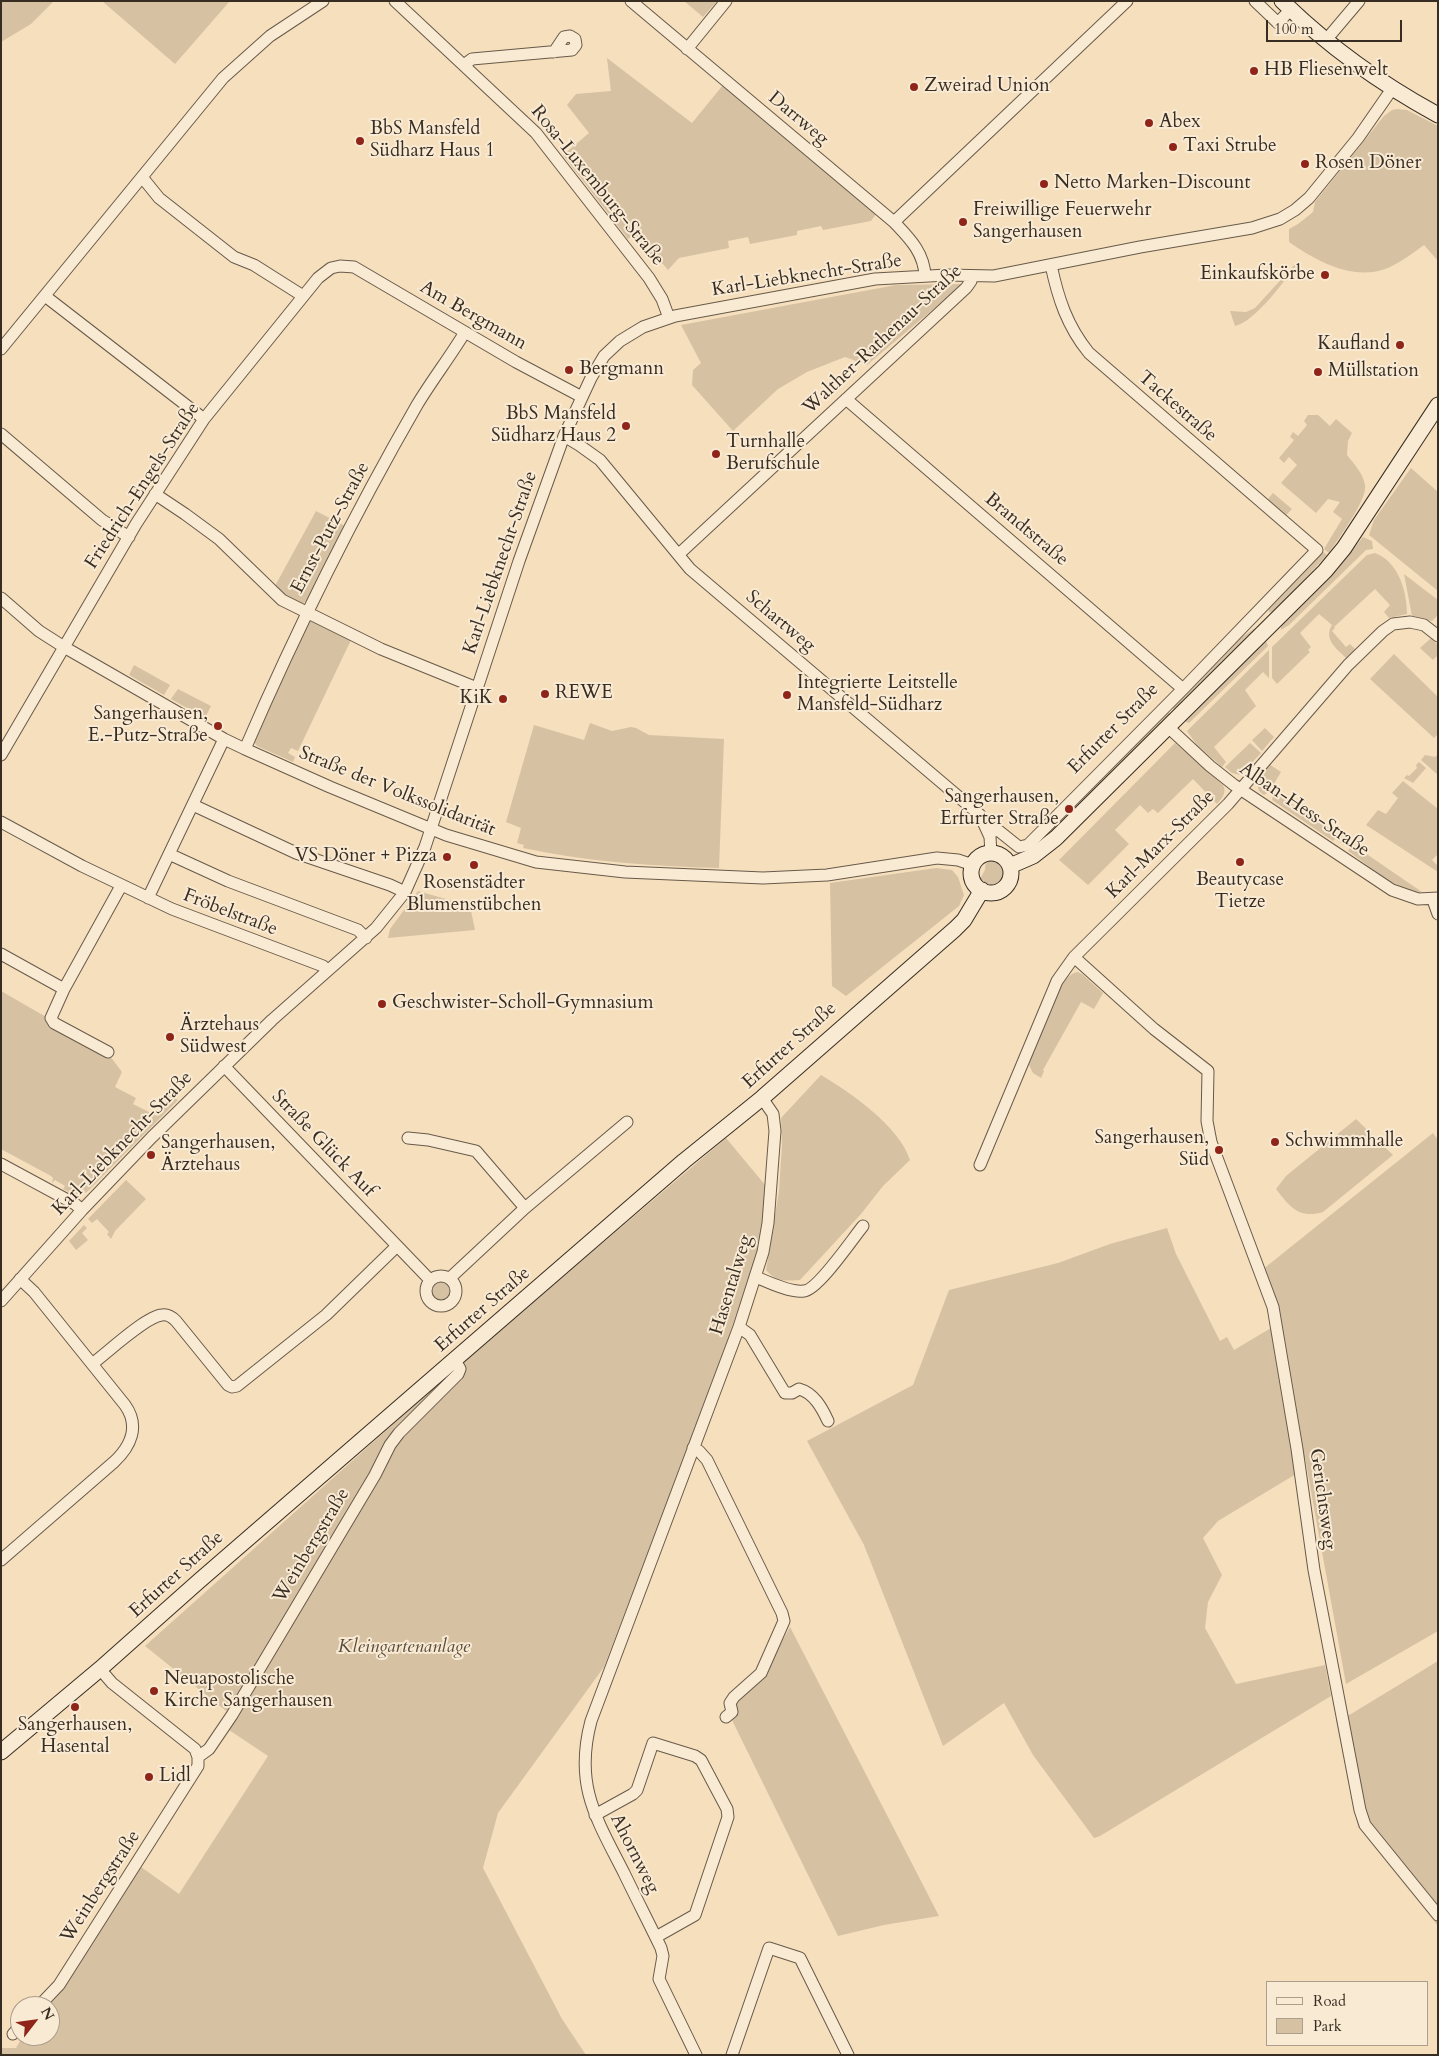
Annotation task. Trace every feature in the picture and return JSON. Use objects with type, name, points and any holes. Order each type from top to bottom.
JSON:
[{"type":"main road","points":[[1286,5],[1326,40],[1392,89],[1438,115]]},
{"type":"main road","name":"Erfurter Straße","points":[[1010,866],[1033,856],[1050,843],[1274,622],[1338,556],[1438,405]]},
{"type":"main road","points":[[991,853],[1001,855],[1010,866],[1010,879],[1004,888],[993,892],[982,890],[973,879],[973,865],[980,856],[991,853]]},
{"type":"main road","name":"Erfurter Straße","points":[[1,1752],[100,1669],[684,1161],[762,1098],[955,929],[964,920],[982,890]]},
{"type":"street","points":[[1,349],[208,96],[239,62],[278,30],[323,1]]},
{"type":"street","name":"Rosa-Luxemburg-Straße","points":[[395,1],[520,118],[549,149],[649,278],[662,299],[669,318]]},
{"type":"street","name":"Darrweg","points":[[631,1],[894,222],[917,248],[922,258],[924,276]]},
{"type":"street","points":[[687,49],[726,1]]},
{"type":"street","points":[[894,222],[1127,1]]},
{"type":"street","points":[[1255,1],[1278,23],[1286,5]]},
{"type":"street","points":[[1326,40],[1359,1]]},
{"type":"street","points":[[464,65],[472,59],[554,52]]},
{"type":"street","name":"Walther-Rathenau-Straße","points":[[679,554],[966,288],[972,276],[994,276],[1140,247],[1227,234],[1280,218],[1295,210],[1309,198],[1358,138],[1392,89]]},
{"type":"street","points":[[142,177],[159,198],[234,257],[254,265],[303,296]]},
{"type":"street","name":"Tackestraße","points":[[1052,264],[1059,300],[1066,318],[1076,336],[1089,353],[1317,550]]},
{"type":"street","name":"Friedrich-Engels-Straße","points":[[1,755],[155,494],[204,420],[303,296],[324,273],[332,268],[347,265]]},
{"type":"street","name":"Am Bergmann","points":[[347,265],[354,267],[582,397]]},
{"type":"street","name":"Karl-Liebknecht-Straße","points":[[1,1301],[82,1210],[152,1137],[224,1066],[327,971],[366,938],[390,913],[405,892],[425,847],[476,688],[564,436],[596,368],[614,346],[636,331],[669,318],[875,279],[972,276]]},
{"type":"street","points":[[45,296],[204,420]]},
{"type":"street","name":"Ernst-Putz-Straße","points":[[245,749],[307,612],[418,403],[465,332]]},
{"type":"street","name":"Brandtstraße","points":[[846,399],[1183,689]]},
{"type":"street","points":[[1,434],[102,520],[129,537]]},
{"type":"street","name":"Schartweg","points":[[564,436],[579,444],[600,460],[690,569],[976,811],[983,818],[988,830],[991,853]]},
{"type":"street","points":[[155,494],[219,539],[278,598],[381,649],[476,688]]},
{"type":"street","name":"Erfurter Straße","points":[[988,830],[999,831],[1019,847],[1028,845],[1183,689],[1317,550]]},
{"type":"street","name":"Straße der Volkssolidarität","points":[[1,598],[39,631],[64,647],[224,739],[330,787],[430,828],[536,862],[625,872],[763,878],[827,875],[937,858],[958,860],[973,865]]},
{"type":"street","points":[[1260,609],[1274,622]]},
{"type":"street","name":"Karl-Marx-Straße","points":[[980,1165],[1057,981],[1074,957],[1241,790],[1348,665],[1387,628],[1395,624],[1410,622],[1426,626],[1438,636]]},
{"type":"street","name":"Alban-Hess-Straße","points":[[1168,727],[1210,766],[1241,790],[1397,892],[1418,900],[1435,899],[1438,914]]},
{"type":"street","points":[[148,898],[224,739]]},
{"type":"street","points":[[193,805],[296,853],[390,885],[405,892]]},
{"type":"street","name":"Fröbelstraße","points":[[1,822],[120,886],[241,936],[323,966],[327,971]]},
{"type":"street","points":[[169,854],[228,881],[358,930],[366,938]]},
{"type":"street","points":[[108,1052],[54,1023],[51,1018],[64,989],[120,886]]},
{"type":"street","points":[[1,954],[64,989]]},
{"type":"street","name":"Gerichtsweg","points":[[1074,957],[1150,1025],[1208,1071],[1206,1093],[1207,1121],[1211,1142],[1273,1307],[1297,1449],[1315,1580],[1360,1810],[1365,1825],[1438,1915]]},
{"type":"street","name":"Straße Glück Auf","points":[[224,1066],[430,1280]]},
{"type":"street","name":"Hasentalweg","points":[[614,1661],[739,1327],[763,1252],[768,1223],[775,1139],[773,1114],[762,1098]]},
{"type":"street","points":[[450,1278],[525,1208],[627,1122]]},
{"type":"street","points":[[408,1138],[428,1140],[476,1151],[525,1208]]},
{"type":"street","points":[[1,1164],[75,1204],[82,1210]]},
{"type":"street","points":[[756,1277],[797,1291],[809,1290],[821,1280],[863,1226]]},
{"type":"street","points":[[92,1364],[147,1321],[166,1315],[176,1320],[232,1387],[243,1382],[326,1315],[397,1246]]},
{"type":"street","points":[[441,1276],[450,1278],[456,1288],[456,1295],[451,1302],[445,1305],[437,1305],[428,1298],[426,1288],[430,1280],[441,1276]]},
{"type":"street","points":[[1,1560],[114,1462],[128,1446],[133,1428],[129,1411],[34,1292],[20,1280]]},
{"type":"street","points":[[739,1327],[750,1336],[784,1393],[792,1393],[799,1390],[812,1396],[821,1407],[828,1421]]},
{"type":"street","name":"Weinbergstraße","points":[[48,1996],[58,1985],[196,1771],[198,1757],[208,1749],[232,1715],[375,1475],[390,1445],[415,1416],[458,1374],[460,1369],[455,1360]]},
{"type":"street","points":[[694,1448],[707,1460],[778,1604],[784,1621],[761,1673],[734,1697],[730,1703],[732,1712],[726,1717]]},
{"type":"street","name":"Ahornweg","points":[[614,1661],[591,1721],[586,1746],[586,1787],[595,1815],[656,1937],[663,1956],[658,1973],[661,1985],[696,2055]]},
{"type":"street","points":[[100,1669],[112,1683],[192,1746],[198,1757]]},
{"type":"street","points":[[595,1815],[633,1794],[652,1743],[695,1756],[705,1766],[727,1809],[728,1817],[695,1915],[656,1937]]},
{"type":"street","points":[[732,2055],[769,1948],[800,1958],[848,2055]]},
{"type":"green space","points":[[1,1],[54,1],[31,24],[1,42]]},
{"type":"green space","points":[[102,1],[230,1],[175,64]]},
{"type":"green space","points":[[684,1],[717,1],[703,17]]},
{"type":"green space","points":[[607,58],[692,123],[723,85],[876,214],[871,221],[823,230],[821,226],[797,231],[797,235],[750,244],[748,237],[728,241],[729,248],[679,258],[668,270],[663,264],[657,263],[635,234],[628,239],[563,155],[589,133],[567,105],[576,94],[611,91]]},
{"type":"green space","points":[[1397,109],[1407,110],[1438,126],[1438,261],[1424,245],[1388,268],[1362,273],[1349,271],[1323,262],[1289,242],[1289,229],[1313,212],[1315,202],[1384,116]]},
{"type":"green space","points":[[1297,262],[1260,309],[1243,323],[1235,326],[1230,311],[1246,312],[1255,308]]},
{"type":"green space","points":[[963,284],[867,365],[845,357],[807,372],[778,389],[733,431],[692,385],[693,370],[701,363],[681,325],[896,285]]},
{"type":"green space","points":[[1308,415],[1318,415],[1330,426],[1336,419],[1352,433],[1348,441],[1347,455],[1360,473],[1365,485],[1362,500],[1329,553],[1324,549],[1342,519],[1333,512],[1340,502],[1328,499],[1316,513],[1281,483],[1297,465],[1289,457],[1284,463],[1279,458],[1294,440],[1290,437],[1293,432],[1298,436],[1307,425],[1304,421]]},
{"type":"green space","points":[[1411,468],[1438,492],[1438,591],[1369,535],[1374,520]]},
{"type":"green space","points":[[1273,493],[1292,509],[1286,515],[1268,499]]},
{"type":"green space","points":[[316,511],[345,527],[308,598],[303,604],[286,596],[275,586]]},
{"type":"green space","points":[[1363,537],[1372,541],[1373,549],[1366,550],[1289,625],[1281,630],[1281,625],[1334,573]]},
{"type":"green space","points":[[1322,551],[1327,555],[1273,613],[1269,612],[1268,608]]},
{"type":"green space","points":[[1375,553],[1383,557],[1396,570],[1403,587],[1407,614],[1389,618],[1384,612],[1390,605],[1375,589],[1332,631],[1346,647],[1350,644],[1355,649],[1346,658],[1330,639],[1329,635],[1332,625],[1319,614],[1300,633],[1311,647],[1308,650],[1310,652],[1277,684],[1272,678],[1272,647],[1367,555]]},
{"type":"green space","points":[[1404,574],[1438,600],[1438,615],[1432,621],[1412,616]]},
{"type":"green space","points":[[310,620],[351,640],[298,751],[291,748],[288,753],[295,757],[293,762],[257,746],[254,742]]},
{"type":"green space","points":[[1255,628],[1258,630],[1177,712],[1172,707],[1235,642]]},
{"type":"green space","points":[[1265,638],[1268,646],[1189,723],[1186,722],[1185,719]]},
{"type":"green space","points":[[1431,638],[1438,645],[1438,655],[1433,660],[1420,648]]},
{"type":"green space","points":[[1269,650],[1269,678],[1263,672],[1245,690],[1256,706],[1214,747],[1226,762],[1222,767],[1197,745],[1187,731]]},
{"type":"green space","points":[[1394,654],[1438,697],[1438,734],[1434,738],[1370,679]]},
{"type":"green space","points":[[134,665],[170,685],[164,695],[129,675]]},
{"type":"green space","points":[[178,689],[211,706],[205,718],[171,699]]},
{"type":"green space","points":[[1168,712],[1171,714],[1095,792],[1075,808],[1072,805]]},
{"type":"green space","points":[[590,723],[612,731],[631,727],[649,735],[724,739],[719,868],[596,860],[523,848],[524,845],[517,843],[521,828],[506,822],[534,725],[584,740]]},
{"type":"green space","points":[[1265,728],[1274,737],[1262,751],[1252,740]]},
{"type":"green space","points":[[1175,743],[1223,785],[1224,793],[1222,797],[1217,804],[1193,779],[1158,813],[1153,809],[1148,813],[1140,805],[1115,830],[1129,844],[1088,885],[1059,860]]},
{"type":"green space","points":[[1250,743],[1261,753],[1240,775],[1232,773],[1225,767]]},
{"type":"green space","points":[[1438,754],[1438,775],[1421,760],[1425,755],[1435,757]]},
{"type":"green space","points":[[1419,762],[1426,768],[1413,783],[1404,778],[1417,768],[1416,765]]},
{"type":"green space","points":[[1269,764],[1281,772],[1269,792],[1264,795],[1259,791],[1257,784],[1262,776],[1260,774]]},
{"type":"green space","points":[[1403,781],[1438,809],[1438,854],[1432,860],[1438,866],[1438,872],[1366,825],[1378,810],[1386,814],[1398,798],[1392,793]]},
{"type":"green space","points":[[1274,792],[1347,840],[1344,845],[1335,839],[1333,841],[1272,800]]},
{"type":"green space","points":[[1352,844],[1422,892],[1403,887],[1383,876],[1348,851]]},
{"type":"green space","points":[[994,859],[1003,866],[1004,877],[997,885],[989,885],[980,879],[985,870],[986,860]]},
{"type":"green space","points":[[936,868],[952,870],[958,877],[964,895],[959,906],[846,996],[832,986],[830,883]]},
{"type":"green space","points":[[418,891],[470,906],[475,930],[388,938],[390,929]]},
{"type":"green space","points":[[1077,972],[1082,974],[1103,993],[1094,1009],[1081,1002],[1043,1070],[1041,1078],[1033,1073],[1029,1065],[1043,1021],[1046,1022],[1054,1001],[1066,979],[1071,974]]},
{"type":"green space","points":[[1,991],[107,1052],[122,1072],[115,1087],[136,1098],[133,1104],[157,1116],[169,1095],[178,1100],[83,1194],[73,1194],[66,1191],[63,1189],[65,1186],[55,1180],[52,1183],[53,1178],[51,1176],[1,1149]]},
{"type":"green space","points":[[821,1075],[846,1091],[885,1123],[896,1135],[910,1160],[883,1186],[861,1214],[800,1280],[781,1280],[773,1277],[766,1270],[779,1191],[782,1145],[781,1118]]},
{"type":"green space","points":[[1356,1119],[1393,1155],[1323,1212],[1308,1214],[1296,1210],[1276,1189],[1286,1176]]},
{"type":"green space","points":[[1433,1133],[1438,1140],[1438,1631],[1346,1684],[1305,1458],[1296,1474],[1218,1521],[1203,1538],[1222,1575],[1208,1602],[1205,1628],[1236,1684],[1325,1665],[1331,1696],[1094,1838],[1033,1755],[1004,1703],[943,1746],[864,1545],[807,1441],[913,1385],[949,1290],[1058,1263],[1110,1244],[1167,1228],[1176,1254],[1220,1341],[1227,1337],[1234,1350],[1271,1328],[1268,1306],[1257,1274]]},
{"type":"green space","name":"Kleingartenanlage","points":[[726,1138],[766,1186],[761,1241],[713,1383],[604,1667],[498,1813],[483,1868],[562,2019],[586,2055],[1,2055],[1,2048],[60,2046],[60,1996],[57,1996],[141,1867],[179,1894],[268,1756],[229,1730],[236,1719],[145,1646],[464,1361]]},
{"type":"green space","points":[[126,1180],[146,1199],[115,1231],[111,1239],[107,1234],[109,1232],[97,1219],[92,1223],[88,1219]]},
{"type":"green space","points":[[84,1225],[87,1228],[82,1233],[88,1240],[76,1250],[69,1241]]},
{"type":"green space","points":[[442,1280],[450,1283],[453,1291],[450,1299],[442,1302],[434,1299],[431,1291],[434,1283]]},
{"type":"green space","points":[[790,1627],[939,1916],[884,1925],[838,1936],[731,1718],[734,1702],[762,1677]]},
{"type":"green space","points":[[1438,1661],[1438,1926],[1358,1827],[1336,1720],[1351,1714]]},
{"type":"place","name":"HB Fliesenwelt","points":[[1254,71]]},
{"type":"place","name":"Zweirad Union","points":[[914,87]]},
{"type":"place","name":"Abex","points":[[1149,123]]},
{"type":"place","name":"BbS Mansfeld Südharz Haus 1","points":[[360,141]]},
{"type":"place","name":"Taxi Strube","points":[[1173,147]]},
{"type":"place","name":"Rosen Döner","points":[[1305,164]]},
{"type":"place","name":"Netto Marken-Discount","points":[[1044,184]]},
{"type":"place","name":"Freiwillige Feuerwehr Sangerhausen","points":[[963,222]]},
{"type":"place","name":"Einkaufskörbe","points":[[1325,275]]},
{"type":"place","name":"Kaufland","points":[[1400,345]]},
{"type":"place","name":"Bergmann","points":[[569,370]]},
{"type":"place","name":"Müllstation","points":[[1318,372]]},
{"type":"place","name":"BbS Mansfeld Südharz Haus 2","points":[[626,426]]},
{"type":"place","name":"Turnhalle Berufschule","points":[[716,454]]},
{"type":"place","name":"REWE","points":[[545,694]]},
{"type":"place","name":"Integrierte Leitstelle Mansfeld-Südharz","points":[[787,695]]},
{"type":"place","name":"KiK","points":[[503,699]]},
{"type":"place","name":"Sangerhausen, E.-Putz-Straße","points":[[218,726]]},
{"type":"place","name":"Sangerhausen, Erfurter Straße","points":[[1069,809]]},
{"type":"place","name":"VS Döner + Pizza","points":[[447,857]]},
{"type":"place","name":"Beautycase Tietze","points":[[1240,862]]},
{"type":"place","name":"Rosenstädter Blumenstübchen","points":[[474,865]]},
{"type":"place","name":"Geschwister-Scholl-Gymnasium","points":[[382,1004]]},
{"type":"place","name":"Ärztehaus Südwest","points":[[170,1037]]},
{"type":"place","name":"Schwimmhalle","points":[[1275,1142]]},
{"type":"place","name":"Sangerhausen, Süd","points":[[1219,1150]]},
{"type":"place","name":"Sangerhausen, Ärztehaus","points":[[151,1155]]},
{"type":"place","name":"Neuapostolische Kirche Sangerhausen","points":[[154,1691]]},
{"type":"place","name":"Sangerhausen, Hasental","points":[[75,1707]]},
{"type":"place","name":"Lidl","points":[[149,1777]]}]
